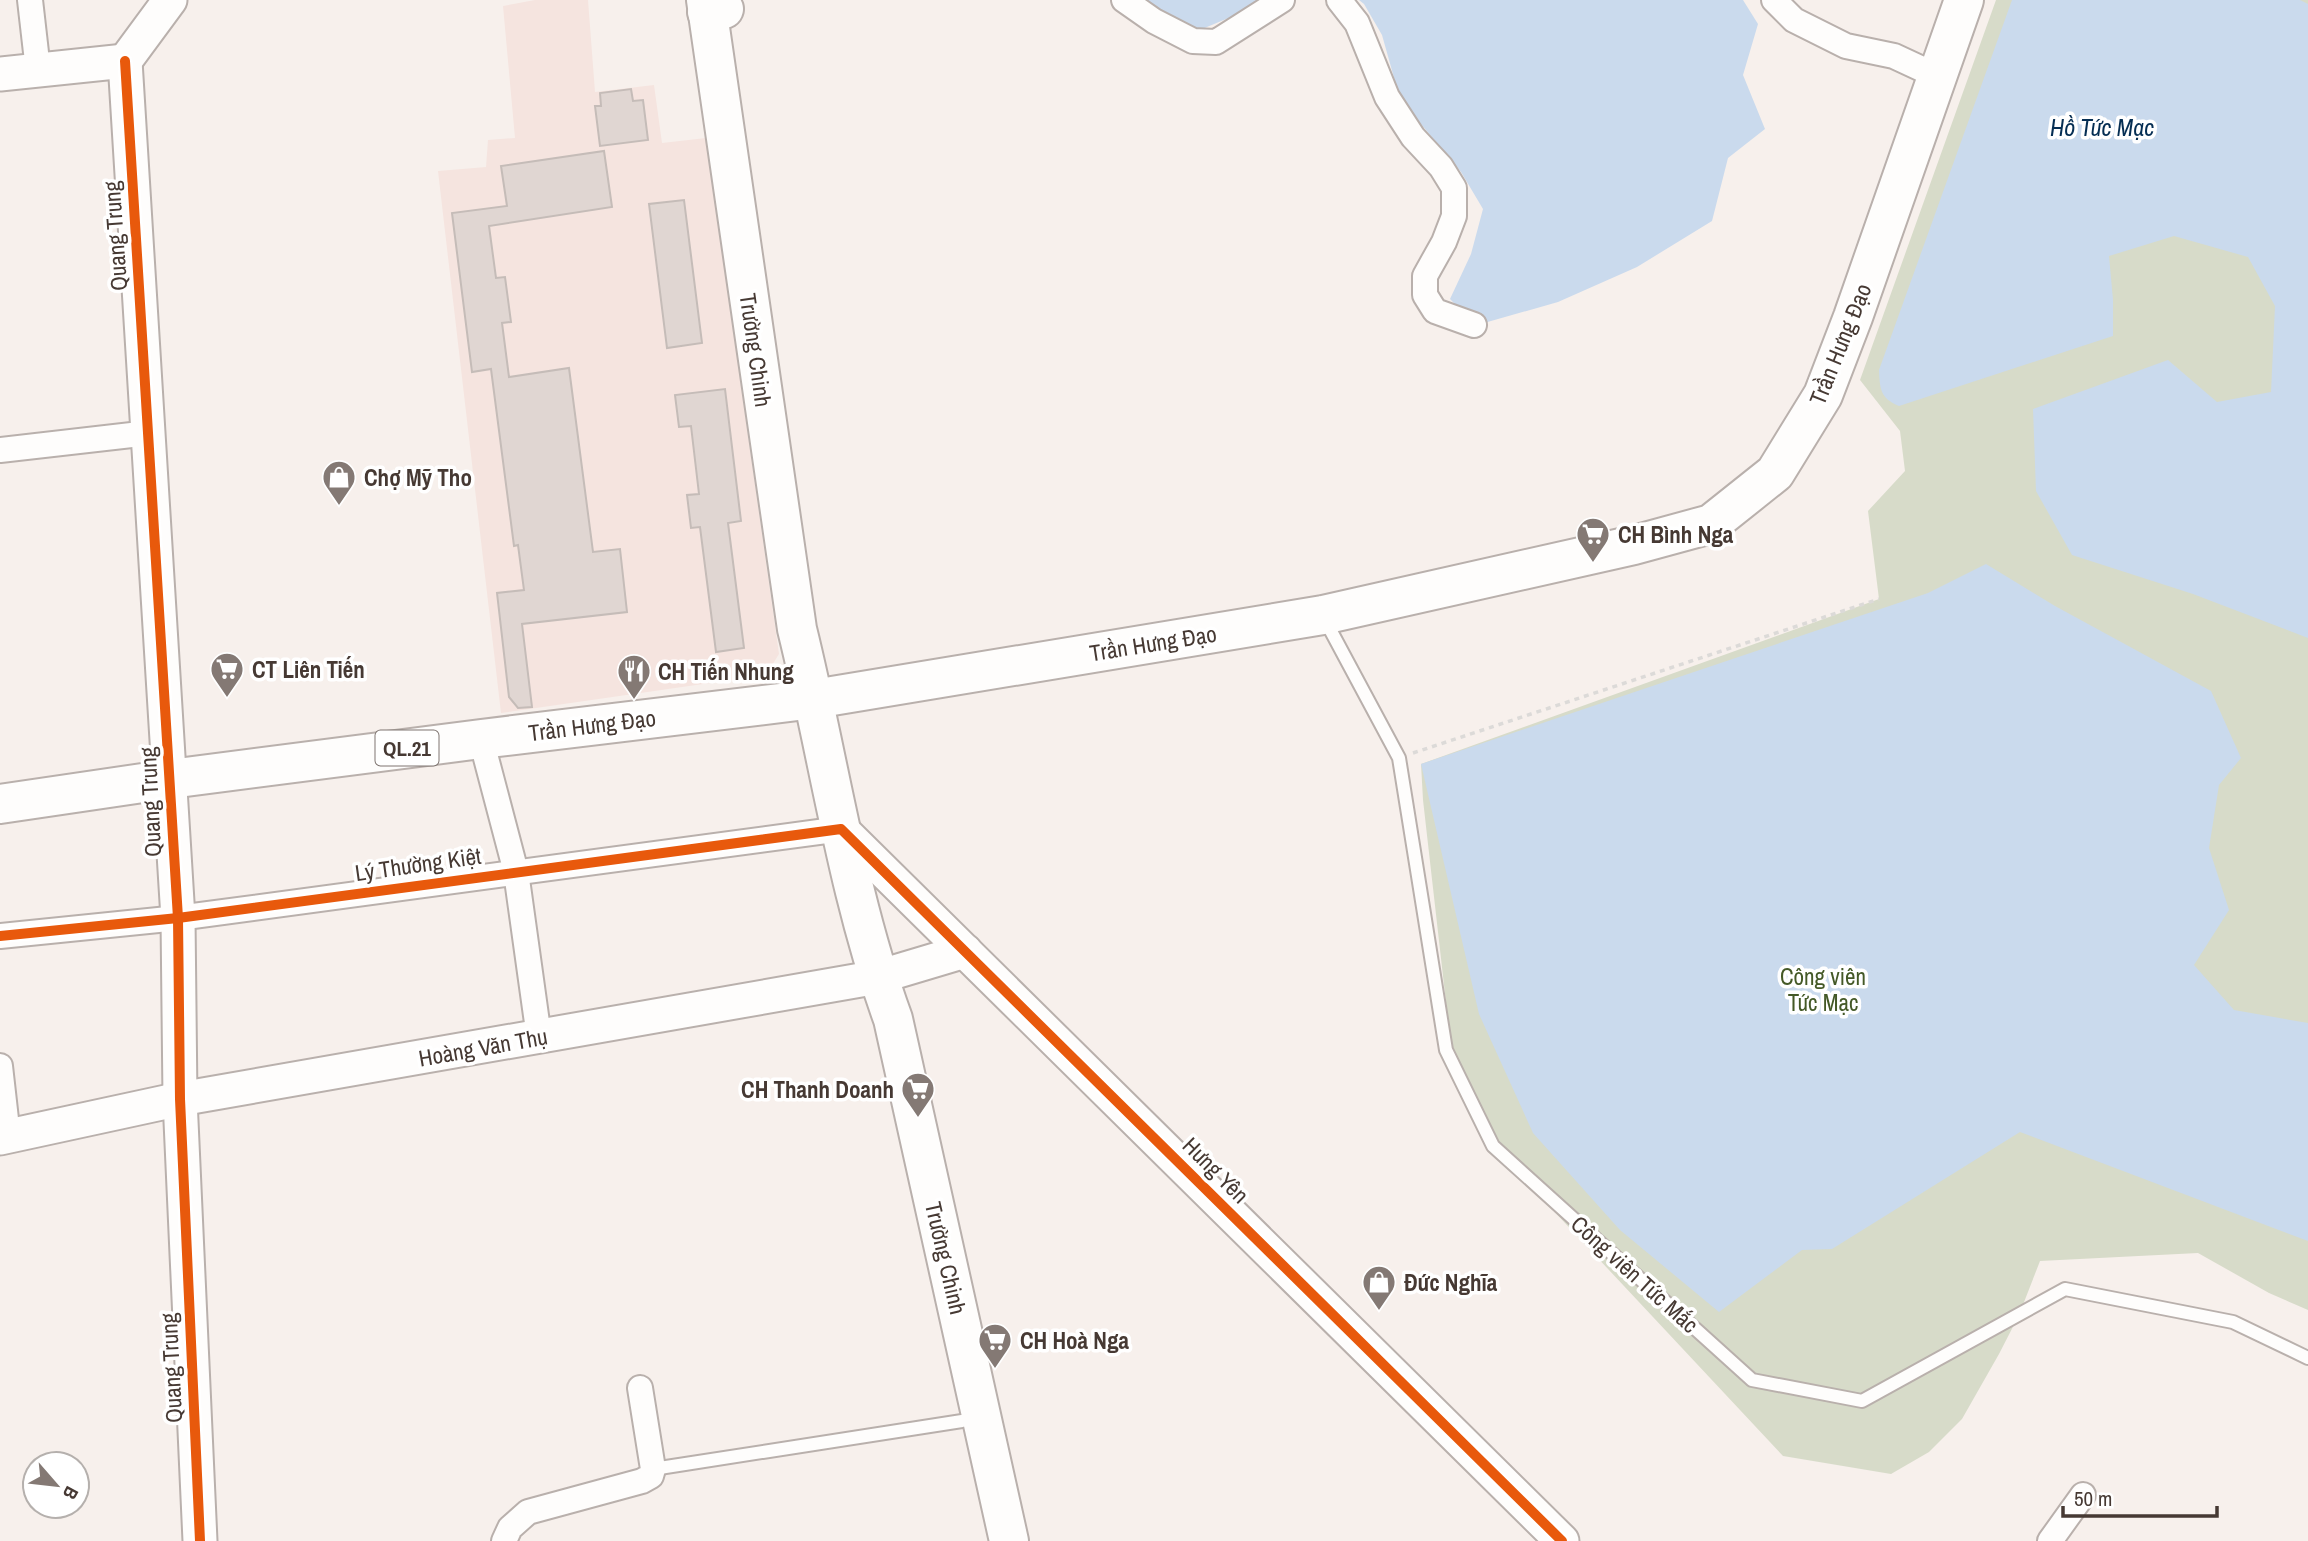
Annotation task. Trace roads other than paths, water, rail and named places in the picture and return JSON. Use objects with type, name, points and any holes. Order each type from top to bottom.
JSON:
[{"type":"main road","name":"Trần Hưng Đạo","points":[[0,804],[170,779],[814,699],[1323,615],[1634,545],[1711,524],[1775,472],[1823,395],[1964,0]]},
{"type":"main road","name":"Trường Chinh","points":[[715,5],[817,631],[814,699],[841,829],[878,977],[893,1019],[948,1308],[962,1421],[985,1541]]},
{"type":"main road","name":"Trường Chinh","points":[[948,1308],[1009,1541]]},
{"type":"street","points":[[30,0],[38,70]]},
{"type":"street","points":[[0,74],[125,61],[170,0]]},
{"type":"street","points":[[1124,0],[1154,21],[1192,41],[1216,42],[1282,0]]},
{"type":"street","points":[[1339,0],[1357,23],[1387,97],[1413,137],[1441,167],[1454,188],[1454,216],[1444,242],[1425,276],[1425,295],[1435,311],[1474,324]]},
{"type":"street","points":[[1774,0],[1794,20],[1846,46],[1894,56],[1937,76]]},
{"type":"street","name":"Quang Trung","points":[[125,61],[170,779],[177,918],[180,1099],[200,1541]]},
{"type":"street","points":[[0,450],[149,433]]},
{"type":"street","points":[[481,739],[516,872],[539,1037]]},
{"type":"street","name":"Lý Thường Kiệt","points":[[0,936],[177,918],[841,829]]},
{"type":"street","name":"Hưng Yên","points":[[841,829],[1562,1541]]},
{"type":"street","name":"Hoàng Văn Thụ","points":[[4,1138],[180,1099],[878,977],[965,951]]},
{"type":"street","points":[[0,1066],[4,1138]]},
{"type":"street","points":[[505,1541],[510,1528],[528,1512],[642,1481],[651,1476],[653,1469],[640,1388]]},
{"type":"street","points":[[2050,1541],[2083,1495]]},
{"type":"lane","name":"Công viên Tức Mắc","points":[[1323,615],[1399,758],[1446,1050],[1493,1146],[1752,1380],[1862,1401],[2065,1289],[2233,1322],[2308,1359]]},
{"type":"lane","points":[[653,1469],[962,1421]]},
{"type":"water","points":[[1144,0],[1262,0],[1238,14],[1195,32]]},
{"type":"water","points":[[1359,0],[1743,0],[1758,24],[1743,75],[1765,129],[1728,158],[1712,221],[1637,267],[1558,302],[1484,323],[1459,308],[1450,299],[1471,254],[1483,209],[1461,172],[1400,99],[1382,35]]},
{"type":"water","name":"Hồ Tức Mạc","points":[[2012,0],[2300,0],[2308,4],[2308,638],[2193,594],[2072,555],[2036,491],[2033,409],[2168,360],[2217,402],[2271,392],[2275,306],[2248,257],[2174,236],[2109,256],[2113,336],[1899,406],[1888,400],[1882,392],[1879,370]]},
{"type":"water","points":[[1986,564],[2055,606],[2211,691],[2241,758],[2219,785],[2209,848],[2229,910],[2194,965],[2234,1010],[2308,1023],[2308,1241],[2020,1132],[1832,1249],[1802,1250],[1719,1312],[1620,1230],[1533,1133],[1479,1014],[1421,764],[1928,593]]},
{"type":"place","name":"Chợ Mỹ Tho","points":[[339,507]]},
{"type":"place","name":"CH Bình Nga","points":[[1593,564]]},
{"type":"place","name":"CT Liên Tiến","points":[[227,699]]},
{"type":"place","name":"CH Tiến Nhung","points":[[634,701]]},
{"type":"place","name":"CH Thanh Doanh","points":[[918,1119]]},
{"type":"place","name":"Đức Nghĩa","points":[[1379,1312]]},
{"type":"place","name":"CH Hoà Nga","points":[[995,1370]]},
{"type":"park label","name":"Công viên Tức Mạc","points":[[1823,989]]}]
